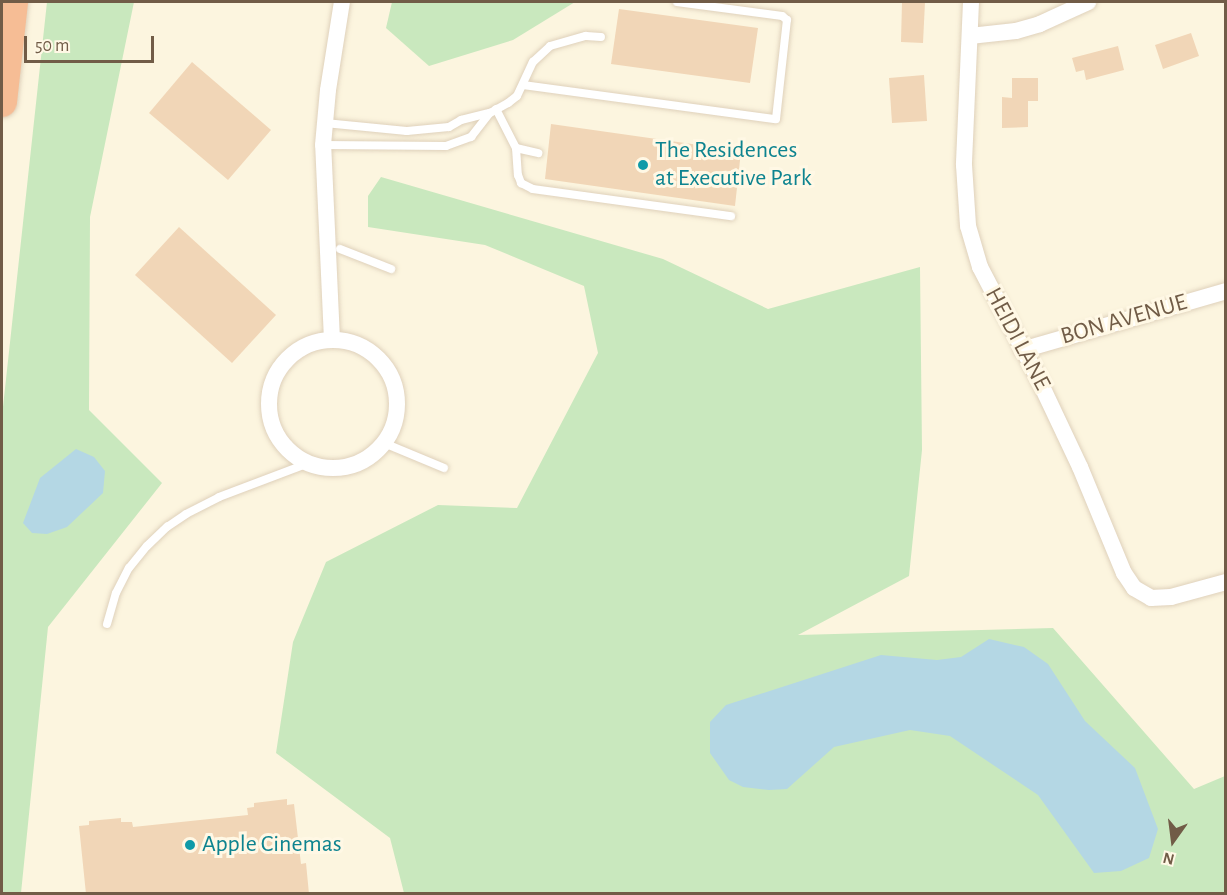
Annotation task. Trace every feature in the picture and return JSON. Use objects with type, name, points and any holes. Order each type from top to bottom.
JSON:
[{"type":"highway","points":[[2,102],[13,2]]},
{"type":"street","points":[[332,340],[323,145],[324,123],[342,2]]},
{"type":"street","name":"HEIDI LANE","points":[[971,2],[964,144],[968,226],[980,267],[1080,467],[1124,573],[1134,588],[1151,598],[1171,597],[1226,582]]},
{"type":"street","points":[[970,36],[1016,31],[1040,24],[1088,2]]},
{"type":"street","name":"BON AVENUE","points":[[1022,350],[1226,291]]},
{"type":"street","points":[[332,340],[351,342],[370,351],[390,375],[397,405],[394,425],[384,443],[374,453],[350,466],[322,467],[309,463],[289,451],[276,433],[269,414],[269,395],[279,370],[290,356],[306,346],[332,340]]},
{"type":"lane","points":[[523,85],[776,119],[787,20],[782,16],[677,2]]},
{"type":"lane","points":[[324,123],[386,130],[430,131],[493,111],[517,96],[533,62],[550,46],[586,36],[601,37]]},
{"type":"lane","points":[[323,145],[446,146],[471,137],[493,111]]},
{"type":"lane","points":[[493,111],[516,148],[518,175],[521,183],[533,189],[731,216]]},
{"type":"lane","points":[[516,148],[538,153]]},
{"type":"lane","points":[[340,249],[391,269]]},
{"type":"lane","points":[[384,443],[444,468]]},
{"type":"lane","points":[[107,624],[116,592],[129,568],[167,527],[219,497],[309,463]]},
{"type":"green space","points":[[47,2],[134,2],[90,217],[89,410],[162,483],[48,627],[21,893],[2,894],[2,416]]},
{"type":"green space","points":[[392,2],[575,2],[513,40],[429,66],[386,28]]},
{"type":"green space","points":[[381,177],[663,259],[768,309],[920,267],[922,450],[909,576],[798,635],[1053,628],[1194,789],[1225,776],[1225,893],[404,893],[390,838],[276,753],[293,642],[326,562],[438,505],[517,508],[598,353],[584,286],[485,245],[368,227],[368,196]]},
{"type":"water","points":[[76,449],[94,457],[105,471],[103,493],[67,527],[47,534],[32,533],[23,523],[40,478]]},
{"type":"water","points":[[989,639],[1024,647],[1048,664],[1085,721],[1135,768],[1158,829],[1149,858],[1121,871],[1094,873],[1038,795],[950,736],[910,730],[834,747],[787,789],[769,790],[743,787],[729,780],[710,753],[710,722],[726,705],[881,655],[937,660],[961,657]]},
{"type":"building","points":[[902,2],[925,2],[923,43],[901,42]]},
{"type":"building","name":"The Residences at Executive Park","points":[[619,9],[758,28],[750,83],[611,64]]},
{"type":"building","points":[[1191,33],[1199,56],[1163,69],[1155,45]]},
{"type":"building","points":[[1118,46],[1124,70],[1086,80],[1084,70],[1076,72],[1072,58]]},
{"type":"building","points":[[192,62],[271,130],[228,180],[149,113]]},
{"type":"building","points":[[924,75],[927,121],[892,123],[889,78]]},
{"type":"building","points":[[1012,78],[1038,78],[1038,101],[1028,101],[1028,127],[1002,128],[1002,97],[1012,98]]},
{"type":"building","name":"The Residences at Executive Park","points":[[551,124],[741,151],[735,206],[545,179]]},
{"type":"building","points":[[179,227],[276,315],[232,363],[135,275]]},
{"type":"building","name":"Apple Cinemas","points":[[287,799],[287,805],[294,804],[301,864],[306,863],[309,894],[86,894],[79,826],[89,825],[89,821],[121,818],[121,822],[132,822],[133,827],[248,815],[247,808],[254,807],[254,803]]},
{"type":"place","name":"The Residences at Executive Park","points":[[643,165]]},
{"type":"place","name":"Apple Cinemas","points":[[190,845]]}]
